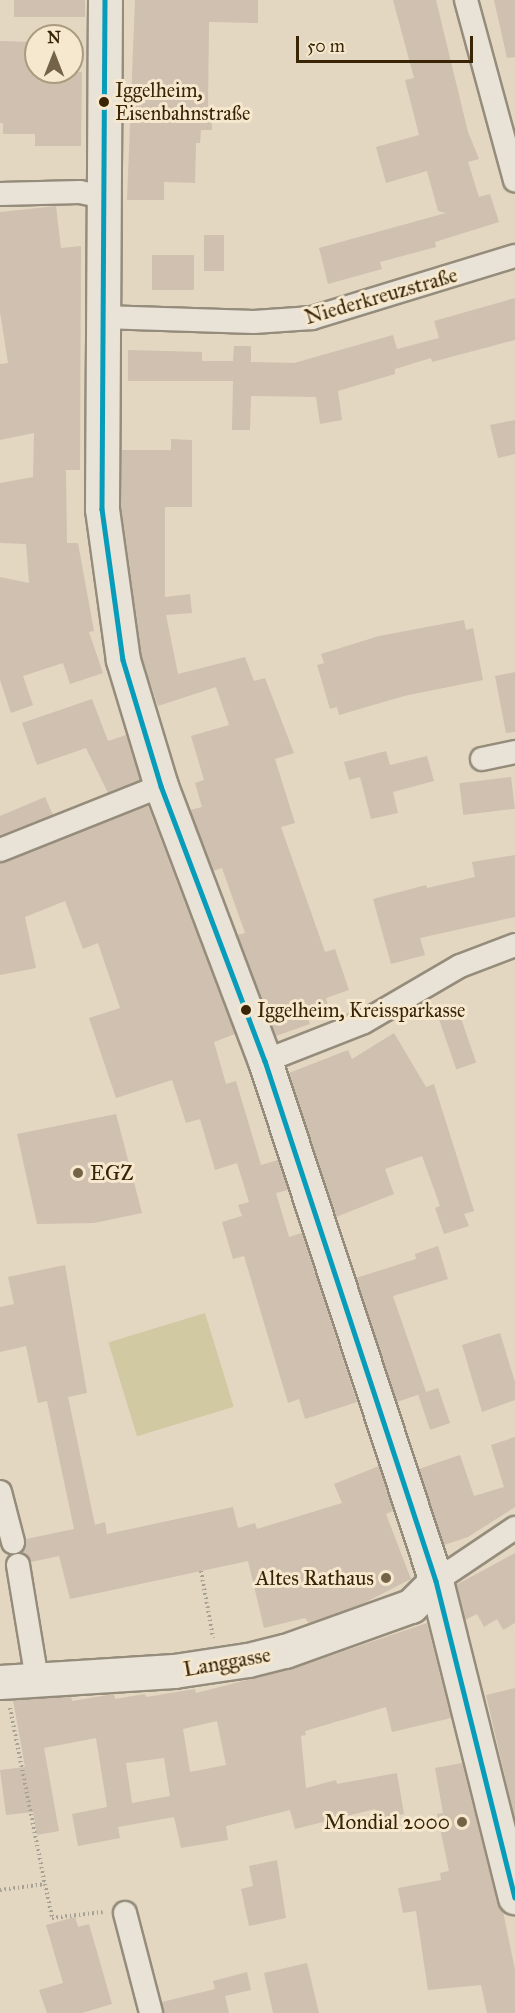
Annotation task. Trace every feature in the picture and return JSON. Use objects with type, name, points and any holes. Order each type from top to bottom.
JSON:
[{"type":"main road","points":[[105,0],[102,509],[113,611],[123,660],[160,786],[265,1061],[436,1581],[515,1897]]},
{"type":"main road","name":"Langgasse","points":[[14,1681],[174,1671],[285,1651],[411,1606],[436,1581]]},
{"type":"street","points":[[466,0],[515,180]]},
{"type":"street","points":[[0,194],[80,192],[104,197]]},
{"type":"street","name":"Niederkreuzstraße","points":[[102,317],[254,322],[312,318],[515,256]]},
{"type":"street","points":[[482,759],[515,752]]},
{"type":"street","points":[[0,850],[160,786]]},
{"type":"street","points":[[265,1061],[364,1022],[460,966],[515,945]]},
{"type":"street","points":[[0,1491],[14,1542]]},
{"type":"street","points":[[436,1581],[515,1528]]},
{"type":"street","points":[[14,1681],[18,1565]]},
{"type":"street","points":[[125,1913],[151,2013]]},
{"type":"path","points":[[201,1571],[212,1630]]},
{"type":"path","points":[[14,1681],[52,1918],[97,1911],[125,1913]]},
{"type":"path","points":[[0,1890],[45,1884]]},
{"type":"shaded area","points":[[205,1313],[234,1407],[137,1436],[108,1343]]},
{"type":"building","points":[[14,0],[85,0],[85,17],[14,17]]},
{"type":"building","points":[[135,0],[258,0],[258,23],[209,22],[208,109],[212,109],[212,130],[201,130],[200,143],[196,143],[195,183],[164,182],[164,200],[127,200]]},
{"type":"building","points":[[393,0],[436,0],[468,132],[479,159],[468,162],[479,197],[490,194],[499,222],[435,242],[436,247],[380,262],[382,269],[328,284],[319,248],[446,213],[438,211],[427,171],[386,183],[376,147],[419,135],[405,80],[414,78]]},
{"type":"building","points":[[494,0],[515,0],[515,57],[507,58]]},
{"type":"building","points":[[0,41],[24,42],[24,84],[82,84],[81,146],[35,146],[35,134],[3,134],[3,123],[0,123]]},
{"type":"building","points":[[56,206],[61,248],[81,246],[80,470],[66,470],[67,543],[78,543],[94,631],[89,632],[103,673],[70,684],[63,663],[23,676],[33,705],[11,713],[0,680],[0,577],[29,583],[26,544],[0,543],[0,483],[33,477],[34,433],[0,440],[0,364],[8,363],[0,312],[0,212]]},
{"type":"building","points":[[204,235],[224,235],[224,271],[204,271]]},
{"type":"building","points":[[152,255],[194,255],[194,290],[152,290]]},
{"type":"building","points":[[515,298],[515,340],[432,362],[431,358],[395,369],[395,374],[338,391],[342,420],[320,424],[316,397],[251,396],[250,430],[232,430],[233,381],[128,381],[128,350],[202,352],[202,361],[233,361],[234,346],[251,346],[251,362],[294,363],[393,335],[397,349],[439,338],[434,321]]},
{"type":"building","points":[[515,420],[515,454],[498,458],[490,425]]},
{"type":"building","points":[[171,439],[192,440],[192,507],[165,507],[165,597],[190,594],[192,613],[166,615],[178,674],[245,657],[254,681],[265,678],[294,753],[275,759],[295,823],[281,827],[325,952],[335,949],[349,990],[326,998],[328,1006],[306,1013],[310,1024],[276,1036],[237,935],[245,933],[222,868],[213,871],[190,810],[202,807],[195,783],[204,780],[191,736],[229,725],[216,687],[158,706],[141,656],[121,508],[122,450],[171,450]]},
{"type":"building","points":[[464,620],[466,630],[473,628],[483,680],[404,696],[339,715],[337,707],[330,709],[317,665],[324,663],[321,654],[379,636]]},
{"type":"building","points":[[515,672],[515,732],[506,733],[495,676]]},
{"type":"building","points":[[92,699],[108,741],[126,735],[140,780],[108,793],[86,748],[37,765],[22,723]]},
{"type":"building","points":[[386,751],[390,765],[427,756],[434,781],[393,792],[398,813],[371,819],[360,777],[349,780],[344,762]]},
{"type":"building","points":[[511,777],[515,809],[463,815],[459,783]]},
{"type":"building","points":[[45,797],[53,815],[0,835],[0,816]]},
{"type":"building","points":[[148,806],[235,1034],[214,1042],[226,1084],[236,1081],[261,1165],[278,1160],[288,1190],[276,1193],[289,1237],[302,1233],[357,1402],[305,1419],[299,1399],[288,1403],[244,1256],[233,1259],[222,1222],[242,1216],[238,1205],[249,1202],[237,1163],[215,1170],[200,1119],[186,1123],[172,1080],[116,1098],[89,1018],[120,1008],[98,943],[83,949],[65,901],[25,917],[36,968],[0,975],[0,863]]},
{"type":"building","points":[[515,855],[515,917],[420,938],[425,955],[391,964],[373,899],[426,885],[427,888],[475,877],[472,862]]},
{"type":"building","points":[[456,1004],[476,1063],[456,1069],[436,1011]]},
{"type":"building","points":[[394,1033],[426,1087],[434,1084],[474,1211],[464,1214],[469,1226],[444,1234],[435,1208],[440,1206],[422,1156],[385,1169],[394,1194],[336,1217],[289,1073],[348,1050],[352,1059]]},
{"type":"building","name":"EGZ","points":[[116,1114],[142,1213],[94,1223],[37,1224],[17,1134]]},
{"type":"building","points":[[438,1246],[448,1279],[393,1296],[426,1392],[397,1402],[356,1278],[416,1259],[415,1254]]},
{"type":"building","points":[[65,1265],[87,1393],[68,1397],[95,1525],[105,1522],[107,1534],[233,1507],[238,1528],[255,1523],[257,1529],[342,1503],[334,1484],[379,1466],[393,1511],[386,1514],[411,1579],[362,1604],[309,1623],[305,1618],[264,1628],[248,1561],[70,1599],[59,1556],[31,1562],[22,1552],[26,1539],[74,1529],[47,1401],[38,1403],[26,1346],[0,1352],[0,1307],[14,1304],[8,1277]]},
{"type":"building","points":[[500,1333],[515,1382],[515,1400],[482,1412],[462,1345]]},
{"type":"building","points":[[438,1388],[450,1423],[430,1430],[418,1395]]},
{"type":"building","points":[[515,1437],[515,1507],[468,1537],[444,1545],[419,1469],[460,1455],[474,1496],[504,1487],[491,1445]]},
{"type":"building","points":[[515,1553],[515,1623],[503,1630],[497,1619],[484,1627],[477,1614],[465,1620],[456,1585]]},
{"type":"building","points":[[427,1623],[451,1718],[392,1732],[386,1707],[305,1731],[306,1735],[301,1736],[306,1788],[336,1780],[337,1784],[397,1773],[404,1814],[376,1819],[375,1809],[295,1829],[290,1810],[226,1826],[228,1840],[181,1848],[174,1817],[118,1827],[120,1838],[78,1846],[72,1814],[107,1807],[96,1738],[44,1748],[59,1831],[37,1835],[33,1812],[6,1815],[0,1770],[25,1767],[13,1700],[71,1696],[72,1701],[114,1694],[115,1699],[145,1694],[146,1697],[195,1689],[196,1693],[291,1669]],"holes":[[[217,1721],[226,1765],[190,1772],[183,1729]],[[164,1758],[170,1796],[132,1803],[126,1763]]]},
{"type":"building","points":[[515,1688],[515,1820],[486,1695]]},
{"type":"building","points":[[462,1763],[497,1902],[503,1911],[515,1970],[515,2013],[487,2013],[481,1985],[428,1990],[416,1911],[403,1913],[398,1888],[441,1880],[440,1873],[449,1871],[437,1814],[443,1813],[435,1768]]},
{"type":"building","points":[[277,1860],[286,1918],[249,1926],[241,1889],[253,1886],[249,1866]]},
{"type":"building","points":[[75,1917],[78,1927],[89,1924],[112,2004],[82,2013],[47,2013],[39,1990],[63,1983],[46,1925]]},
{"type":"building","points":[[307,1963],[319,2013],[273,2013],[264,1973]]},
{"type":"building","points":[[247,1972],[251,1990],[225,1996],[229,2013],[164,2013],[162,2002],[215,1989],[213,1981]]},
{"type":"transit line","points":[[105,0],[102,509],[123,660],[161,786],[265,1061],[436,1581],[515,1897]]},
{"type":"place","name":"Iggelheim, Eisenbahnstraße","points":[[104,102]]},
{"type":"place","name":"Iggelheim, Kreissparkasse","points":[[246,1010]]},
{"type":"place","name":"EGZ","points":[[78,1173]]},
{"type":"place","name":"Altes Rathaus","points":[[386,1578]]},
{"type":"place","name":"Mondial 2000","points":[[462,1822]]}]
